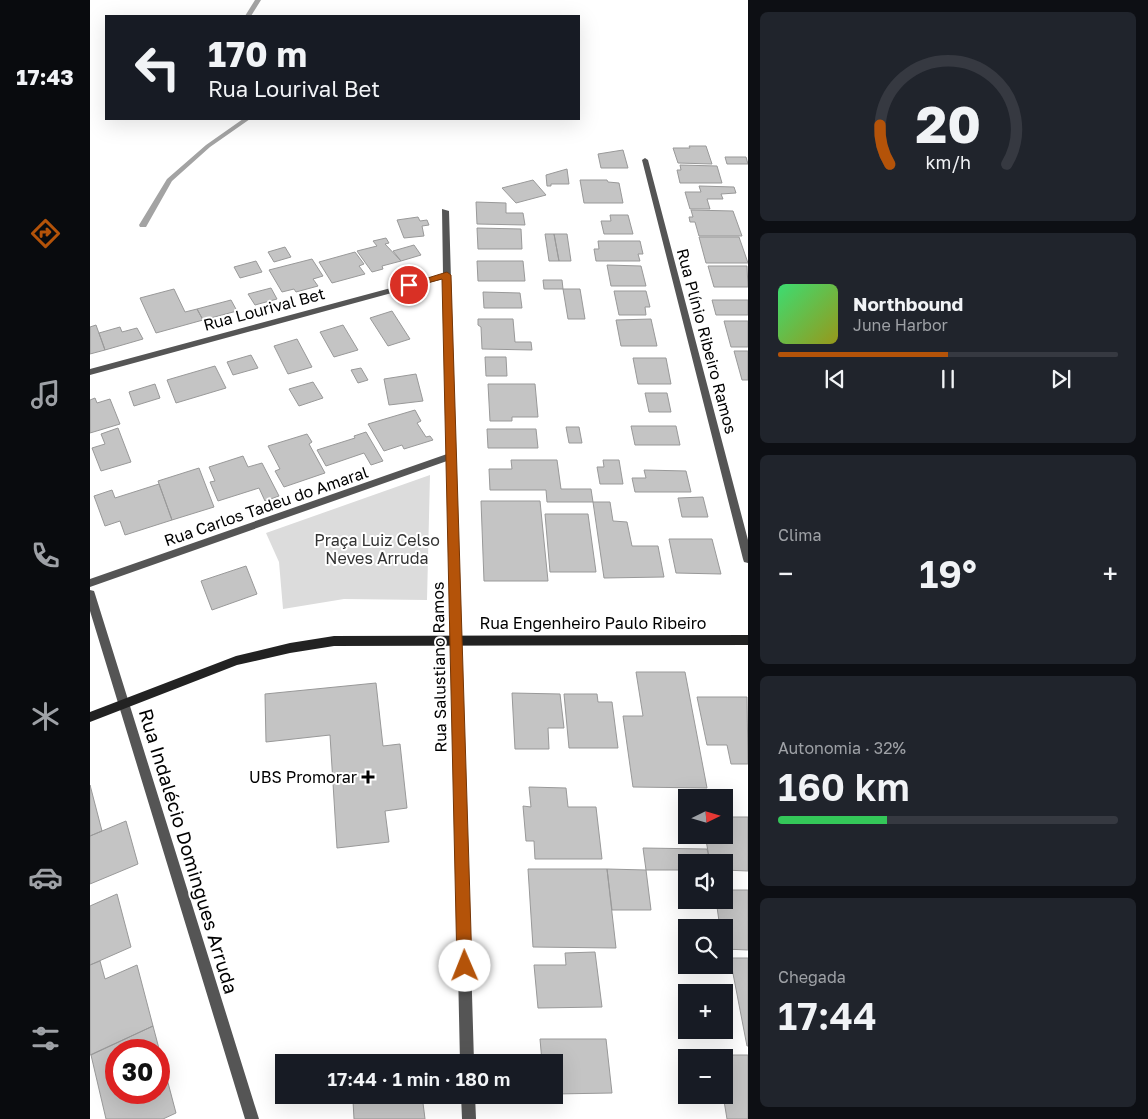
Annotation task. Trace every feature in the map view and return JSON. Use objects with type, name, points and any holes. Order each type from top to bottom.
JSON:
[{"type":"street","name":"Rua Plínio Ribeiro Ramos","points":[[644,160],[748,558]]},
{"type":"street","name":"Rua Salustiano Ramos","points":[[445,212],[467,1054]]},
{"type":"street","name":"Rua Lourival Bet","points":[[90,372],[447,275]]},
{"type":"street","name":"Rua Carlos Tadeu do Amaral","points":[[90,583],[451,456]]},
{"type":"street","name":"Rua Indalécio Domingues Arruda","points":[[90,594],[252,1119]]},
{"type":"street","name":"Rua Engenheiro Paulo Ribeiro","points":[[90,717],[236,661],[290,648],[334,641],[748,640]]},
{"type":"street","points":[[468,1104],[469,1119]]},
{"type":"green space","name":"Praça Luiz Celso Neves Arruda","points":[[430,475],[427,600],[344,599],[283,609],[279,562],[266,533]]},
{"type":"building","points":[[689,146],[706,146],[712,164],[678,163],[673,148],[690,148]]},
{"type":"building","points":[[623,150],[628,168],[601,168],[598,154]]},
{"type":"building","points":[[725,157],[746,157],[748,164],[727,164]]},
{"type":"building","points":[[680,165],[717,166],[722,183],[680,183],[677,170],[681,170]]},
{"type":"building","points":[[567,169],[569,184],[551,184],[551,186],[547,186],[546,175]]},
{"type":"building","points":[[533,180],[546,195],[516,203],[502,188]]},
{"type":"building","points":[[580,180],[607,180],[608,182],[619,183],[623,203],[584,203]]},
{"type":"building","points":[[699,186],[734,187],[736,193],[721,194],[723,199],[707,199],[710,209],[690,209],[685,192],[701,192]]},
{"type":"building","points":[[476,202],[506,203],[506,213],[523,213],[525,225],[477,224]]},
{"type":"building","points":[[691,210],[733,211],[742,236],[699,236],[695,222],[690,222],[689,217],[693,217]]},
{"type":"building","points":[[610,215],[628,215],[633,234],[604,234],[601,221],[611,221]]},
{"type":"building","points":[[418,217],[420,221],[427,220],[429,225],[422,226],[424,236],[404,238],[397,220]]},
{"type":"building","points":[[477,228],[521,229],[522,249],[478,249]]},
{"type":"building","points":[[545,234],[554,234],[559,261],[549,261]]},
{"type":"building","points":[[554,234],[567,234],[571,261],[559,261]]},
{"type":"building","points":[[699,237],[739,237],[748,263],[706,263]]},
{"type":"building","points":[[386,238],[389,243],[385,244],[401,261],[382,266],[383,269],[372,272],[357,251],[377,246],[373,241]]},
{"type":"building","points":[[598,241],[640,241],[643,254],[638,254],[640,261],[596,261],[594,249],[599,249]]},
{"type":"building","points":[[414,245],[421,255],[401,261],[393,251]]},
{"type":"building","points":[[285,247],[291,257],[274,262],[268,252]]},
{"type":"building","points":[[355,252],[364,264],[359,266],[365,274],[332,283],[319,262]]},
{"type":"building","points":[[312,259],[323,276],[313,279],[318,286],[296,292],[294,289],[282,292],[269,270]]},
{"type":"building","points":[[256,261],[262,272],[240,278],[234,267]]},
{"type":"building","points":[[477,261],[523,261],[525,281],[478,281]]},
{"type":"building","points":[[607,265],[641,266],[646,286],[611,286]]},
{"type":"building","points":[[708,266],[747,266],[748,287],[714,287]]},
{"type":"building","points":[[543,280],[562,280],[563,289],[544,289]]},
{"type":"building","points":[[271,288],[277,299],[255,305],[248,294]]},
{"type":"building","points":[[174,289],[185,312],[197,309],[203,320],[156,333],[140,298]]},
{"type":"building","points":[[563,289],[580,289],[585,319],[568,319]]},
{"type":"building","points":[[614,291],[646,291],[650,307],[645,307],[646,315],[619,315]]},
{"type":"building","points":[[483,292],[520,293],[522,308],[484,308]]},
{"type":"building","points":[[231,300],[237,311],[203,320],[197,309]]},
{"type":"building","points":[[712,300],[748,300],[748,315],[716,315]]},
{"type":"building","points":[[392,311],[410,339],[388,346],[370,318]]},
{"type":"building","points":[[478,319],[513,319],[515,342],[531,342],[532,350],[482,349],[481,327],[478,325]]},
{"type":"building","points":[[651,319],[657,346],[621,346],[616,320]]},
{"type":"building","points":[[724,321],[748,321],[748,347],[731,347]]},
{"type":"building","points":[[96,325],[105,350],[90,354],[90,327]]},
{"type":"building","points":[[343,325],[358,350],[334,357],[320,332]]},
{"type":"building","points":[[120,327],[122,332],[137,328],[143,339],[105,350],[99,333]]},
{"type":"building","points":[[297,339],[312,367],[288,374],[274,346]]},
{"type":"building","points":[[734,351],[748,351],[748,380],[742,380]]},
{"type":"building","points":[[251,355],[258,368],[233,375],[227,362]]},
{"type":"building","points":[[485,357],[506,357],[507,376],[486,376]]},
{"type":"building","points":[[633,358],[666,358],[671,384],[638,384]]},
{"type":"building","points":[[215,366],[226,388],[176,403],[167,380]]},
{"type":"building","points":[[361,368],[368,380],[358,383],[351,370]]},
{"type":"building","points":[[416,374],[423,401],[389,405],[384,379]]},
{"type":"building","points":[[313,382],[323,398],[299,406],[289,389]]},
{"type":"building","points":[[155,384],[160,398],[134,406],[129,392]]},
{"type":"building","points":[[488,384],[535,384],[538,417],[512,417],[512,421],[490,421]]},
{"type":"building","points":[[645,393],[667,393],[671,412],[649,412]]},
{"type":"building","points":[[95,398],[97,403],[110,399],[120,424],[90,433],[90,400]]},
{"type":"building","points":[[415,410],[421,421],[417,423],[426,437],[430,436],[433,440],[404,449],[402,445],[384,451],[368,424]]},
{"type":"building","points":[[631,426],[676,426],[680,445],[635,445]]},
{"type":"building","points":[[566,427],[579,427],[582,443],[569,443]]},
{"type":"building","points":[[118,428],[131,462],[101,471],[92,448],[105,444],[101,434]]},
{"type":"building","points":[[487,429],[536,429],[538,448],[488,448]]},
{"type":"building","points":[[366,432],[383,461],[371,465],[364,453],[326,466],[317,450],[355,438],[354,436]]},
{"type":"building","points":[[307,434],[312,442],[309,444],[325,473],[284,487],[275,471],[280,469],[268,446]]},
{"type":"building","points":[[243,456],[248,467],[262,463],[279,496],[265,501],[259,488],[218,501],[210,482],[215,481],[209,467]]},
{"type":"building","points":[[511,460],[557,460],[561,489],[591,489],[593,502],[547,502],[546,490],[490,490],[489,469],[512,469]]},
{"type":"building","points":[[603,460],[619,460],[623,484],[600,484],[597,467],[604,467]]},
{"type":"building","points":[[199,468],[214,507],[172,520],[158,481]]},
{"type":"building","points":[[644,470],[686,471],[691,492],[635,492],[632,478],[646,478]]},
{"type":"building","points":[[159,484],[172,520],[125,535],[120,521],[105,526],[94,496],[112,490],[115,498]]},
{"type":"building","points":[[703,497],[708,517],[682,517],[678,498]]},
{"type":"building","points":[[481,501],[540,501],[548,581],[484,581]]},
{"type":"building","points":[[593,502],[610,502],[613,521],[627,522],[632,546],[658,546],[664,577],[604,578]]},
{"type":"building","points":[[545,514],[588,514],[596,572],[550,572]]},
{"type":"building","points":[[669,539],[712,539],[721,574],[676,573]]},
{"type":"building","points":[[246,566],[257,594],[212,610],[201,581]]},
{"type":"building","points":[[636,672],[685,672],[707,788],[633,787],[623,716],[643,716]]},
{"type":"building","name":"UBS Promorar","points":[[376,683],[383,746],[400,744],[407,808],[385,811],[389,842],[337,848],[330,735],[266,742],[265,694]]},
{"type":"building","points":[[512,693],[560,694],[564,728],[548,728],[549,749],[515,749]]},
{"type":"building","points":[[564,694],[597,694],[598,702],[612,702],[618,748],[569,748]]},
{"type":"building","points":[[697,697],[747,697],[748,764],[731,764],[727,745],[707,745]]},
{"type":"building","points":[[90,785],[102,831],[90,836]]},
{"type":"building","points":[[529,787],[566,788],[568,807],[596,807],[602,859],[535,859],[534,841],[526,841],[523,806],[531,807]]},
{"type":"building","points":[[733,817],[748,817],[748,871],[733,870],[733,854],[709,854],[707,844],[733,844]]},
{"type":"building","points":[[126,821],[138,864],[90,884],[90,836]]},
{"type":"building","points":[[643,848],[707,849],[708,854],[678,854],[678,870],[646,870]]},
{"type":"building","points":[[528,869],[607,869],[616,948],[533,947]]},
{"type":"building","points":[[607,869],[646,870],[651,910],[612,910]]},
{"type":"building","points":[[733,890],[748,890],[748,950],[733,949],[733,919],[719,919],[717,909],[733,909]]},
{"type":"building","points":[[117,894],[131,947],[90,965],[90,906]]},
{"type":"building","points":[[595,952],[602,1007],[538,1008],[534,965],[566,965],[565,953]]},
{"type":"building","points":[[733,958],[748,958],[747,1046],[733,974]]},
{"type":"building","points":[[100,961],[105,979],[137,965],[153,1026],[125,1039],[105,1039],[105,1048],[90,1055],[90,965]]},
{"type":"building","points":[[153,1026],[156,1039],[125,1039]]},
{"type":"building","points":[[540,1039],[606,1039],[612,1093],[563,1094],[563,1054],[541,1054]]},
{"type":"building","points":[[105,1048],[105,1104],[170,1104],[170,1090],[176,1113],[163,1119],[106,1119],[91,1055]]},
{"type":"building","points":[[733,1055],[748,1055],[748,1119],[727,1119],[724,1104],[733,1104]]},
{"type":"building","points":[[353,1104],[423,1104],[425,1119],[354,1119]]},
{"type":"waterway","points":[[249,15],[258,0]]},
{"type":"waterway","points":[[143,225],[169,180],[208,146],[246,120]]},
{"type":"place","name":"UBS Promorar","points":[[368,777]]},
{"type":"route","points":[[409,285],[447,275],[465,966]]}]
